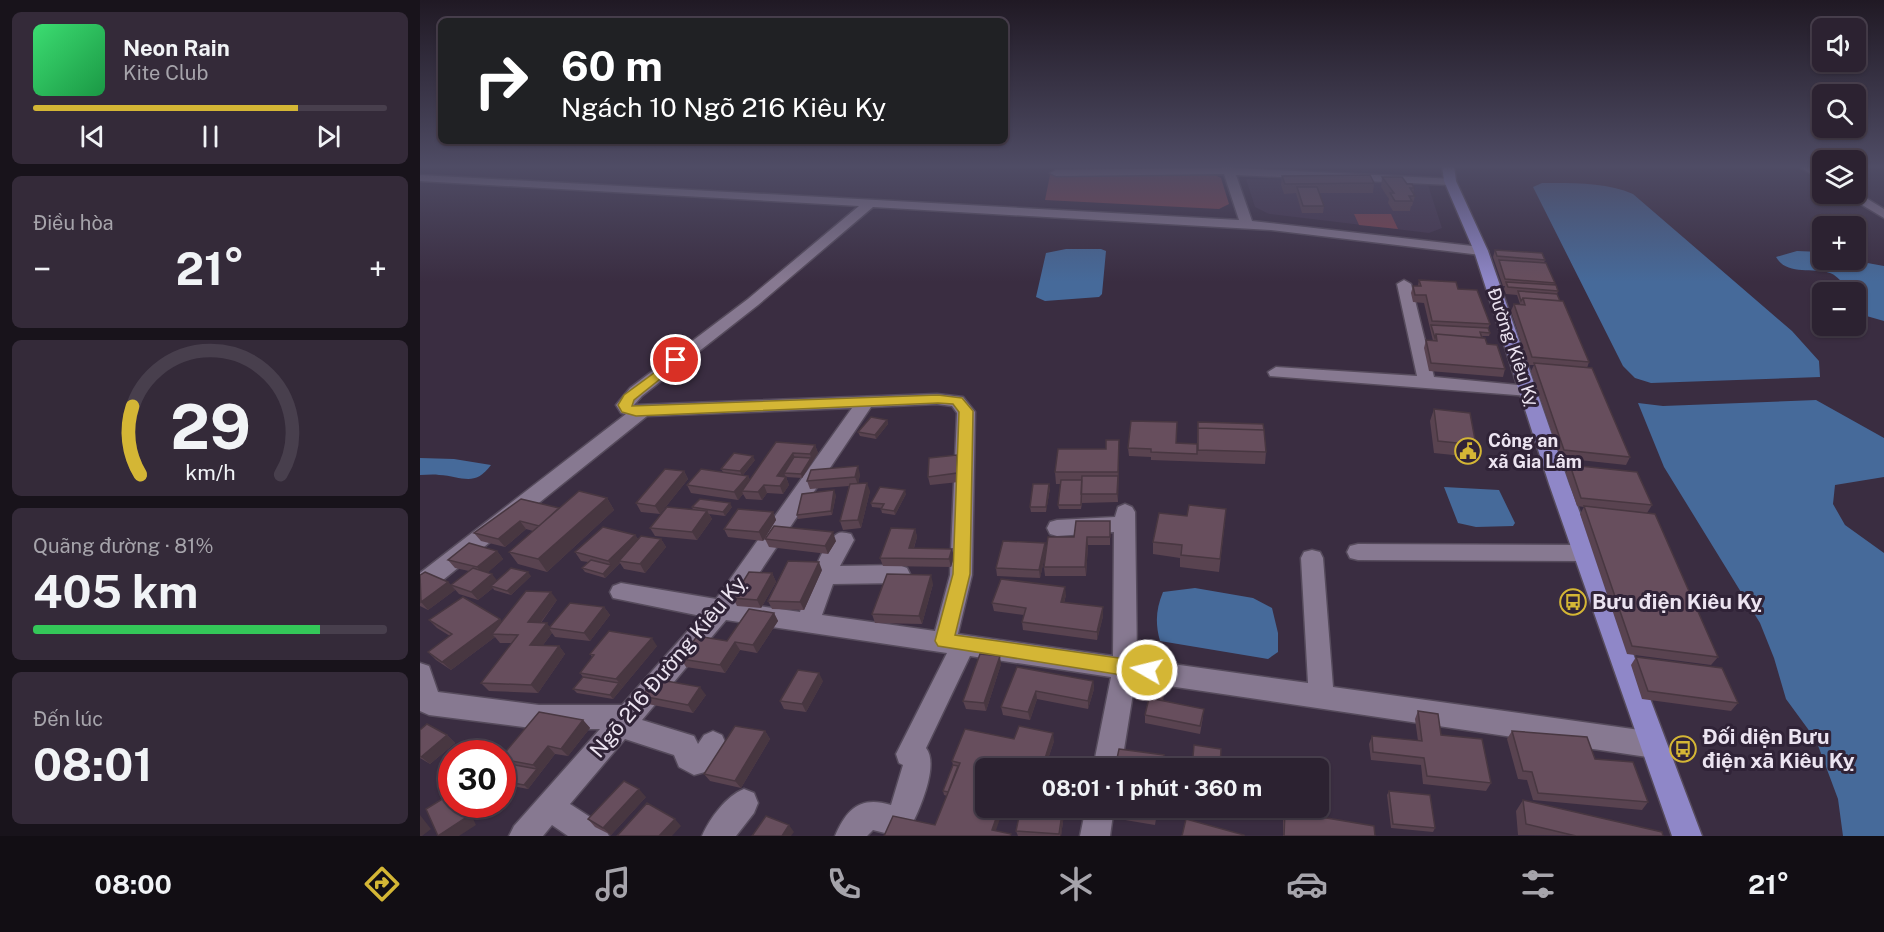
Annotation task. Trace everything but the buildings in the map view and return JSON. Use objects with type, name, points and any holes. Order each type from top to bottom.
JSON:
[{"type":"main road","name":"Đường Kiêu Kỵ","points":[[1462,204],[1481,251],[1584,553],[1687,836]]},
{"type":"street","points":[[850,836],[861,818],[873,814],[898,822],[904,812],[918,758],[909,754],[954,643],[961,574],[966,411],[957,400],[949,399],[642,411],[627,409],[625,405],[629,398],[753,302],[870,204]]},
{"type":"street","points":[[888,204],[1247,225],[1481,251]]},
{"type":"street","points":[[1240,204],[1247,225]]},
{"type":"street","points":[[1867,204],[1884,214]]},
{"type":"street","points":[[1404,284],[1427,382]]},
{"type":"street","points":[[1276,372],[1528,391]]},
{"type":"street","name":"Ngõ 216 Đường Kiêu Kỵ","points":[[524,836],[721,610],[865,403]]},
{"type":"street","points":[[420,586],[642,411]]},
{"type":"street","points":[[1057,528],[1125,518],[1125,667],[1109,758]]},
{"type":"street","points":[[808,622],[833,554],[843,540]]},
{"type":"street","points":[[1358,552],[1584,553]]},
{"type":"street","points":[[1312,558],[1321,696]]},
{"type":"street","points":[[825,574],[899,574]]},
{"type":"street","points":[[621,592],[721,610],[1654,745]]},
{"type":"street","points":[[420,674],[429,703],[539,717],[625,722],[685,745],[689,758],[694,762],[702,760],[713,744]]},
{"type":"street","points":[[717,836],[744,803]]},
{"type":"street","points":[[550,807],[594,836]]},
{"type":"street","points":[[1095,836],[1098,818]]},
{"type":"shaded area","points":[[1123,204],[1229,204],[1219,209]]},
{"type":"shaded area","points":[[1254,204],[1434,204],[1442,228],[1429,233],[1269,214],[1255,207]]},
{"type":"shaded area","points":[[1354,214],[1391,214],[1398,229],[1359,225]]},
{"type":"water","points":[[1542,204],[1645,204],[1792,331],[1819,361],[1820,377],[1651,383],[1635,378],[1623,366]]},
{"type":"water","points":[[1066,249],[1106,251],[1102,294],[1099,297],[1045,301],[1036,297],[1046,253]]},
{"type":"water","points":[[1797,251],[1812,252],[1812,270],[1866,270],[1866,263],[1884,266],[1884,321],[1866,316],[1866,282],[1843,282],[1834,275],[1823,271],[1793,269],[1781,263],[1776,257]]},
{"type":"water","points":[[1816,400],[1884,438],[1884,477],[1835,485],[1833,504],[1845,525],[1884,553],[1884,836],[1843,836],[1838,799],[1816,740],[1786,699],[1774,658],[1760,623],[1664,467],[1638,403],[1663,406]]},
{"type":"water","points":[[420,458],[454,459],[491,465],[485,472],[473,479],[420,475]]},
{"type":"water","points":[[1444,487],[1499,490],[1515,523],[1513,526],[1476,527],[1458,523]]},
{"type":"water","points":[[1195,588],[1253,598],[1272,608],[1278,633],[1278,652],[1268,659],[1160,641],[1157,616],[1163,592]]},
{"type":"place","name":"Công an xã Gia Lâm","points":[[1468,451]]},
{"type":"place","name":"Bưu điện Kiêu Kỵ","points":[[1573,602]]},
{"type":"place","name":"Đối diện Bưu điện xã Kiêu Kỵ","points":[[1683,749]]},
{"type":"route","points":[[676,360],[629,398],[625,405],[627,409],[636,411],[957,400],[966,411],[961,574],[944,641],[1147,670]]}]
